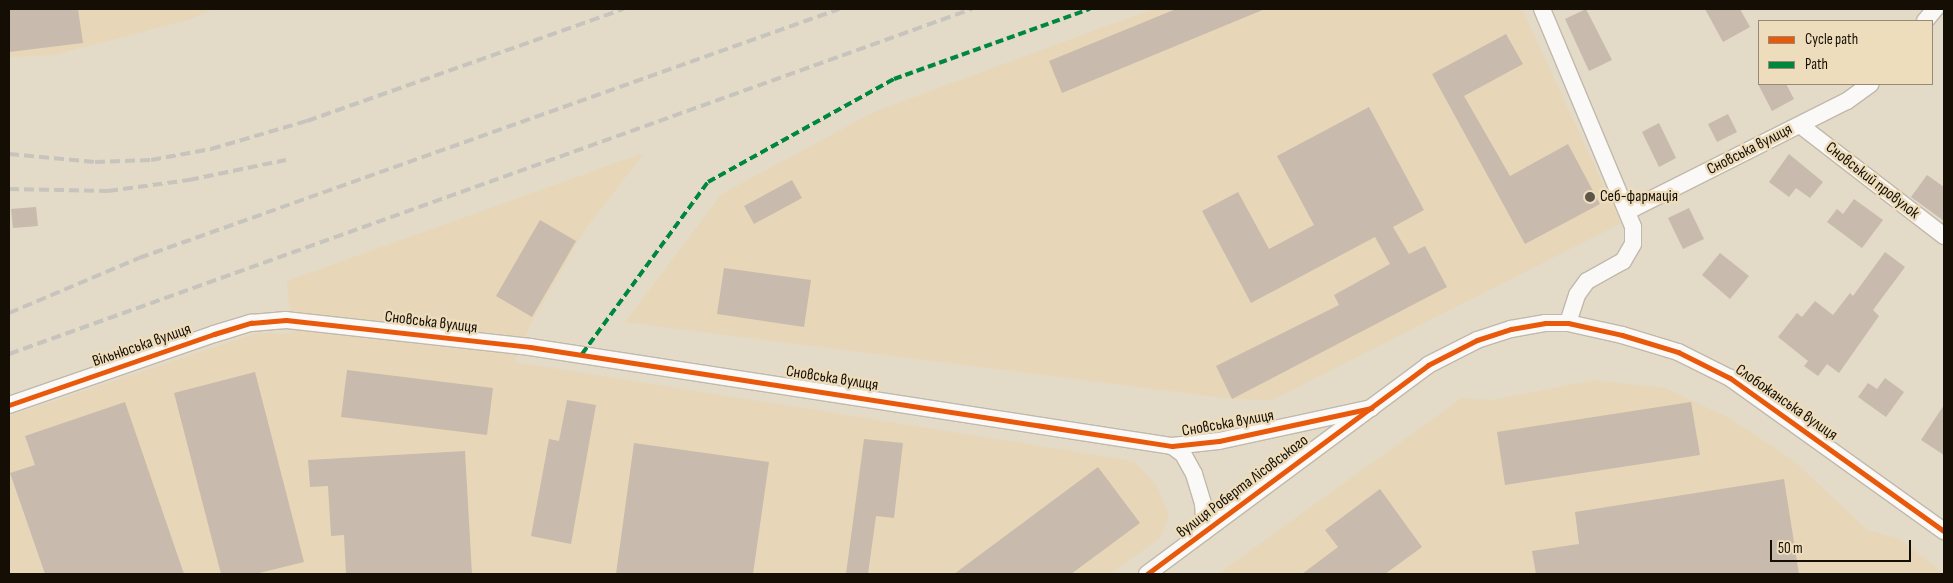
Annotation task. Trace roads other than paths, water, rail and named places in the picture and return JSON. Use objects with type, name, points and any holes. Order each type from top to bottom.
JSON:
[{"type":"street","points":[[1926,20],[1935,9]]},
{"type":"street","points":[[1547,10],[1628,211],[1634,244],[1623,261],[1587,281],[1577,295],[1568,323]]},
{"type":"street","name":"Сновська вулиця","points":[[1628,211],[1847,101],[1869,85]]},
{"type":"street","name":"Сновський провулок","points":[[1800,125],[1944,236]]},
{"type":"street","name":"Сновська вулиця","points":[[286,320],[530,347],[1172,446],[1219,441],[1371,408]]},
{"type":"street","name":"Вільнюська вулиця","points":[[9,405],[214,334],[252,323],[286,320]]},
{"type":"street","name":"вулиця Роберта Лісовського","points":[[1147,574],[1428,365],[1477,340],[1511,329],[1568,323]]},
{"type":"street","name":"Слобожанська вулиця","points":[[1568,323],[1678,352],[1730,378],[1944,531]]},
{"type":"street","name":"Сновська вулиця","points":[[1172,446],[1183,454],[1194,474],[1203,503],[1205,531]]},
{"type":"railway","points":[[9,154],[95,162],[151,160],[211,149],[307,121],[624,9]]},
{"type":"railway","points":[[9,313],[139,258],[839,9]]},
{"type":"railway","points":[[9,354],[972,9]]},
{"type":"railway","points":[[9,189],[108,191],[189,180],[286,160]]},
{"type":"place","name":"Себ-фармація","points":[[1590,197]]}]
